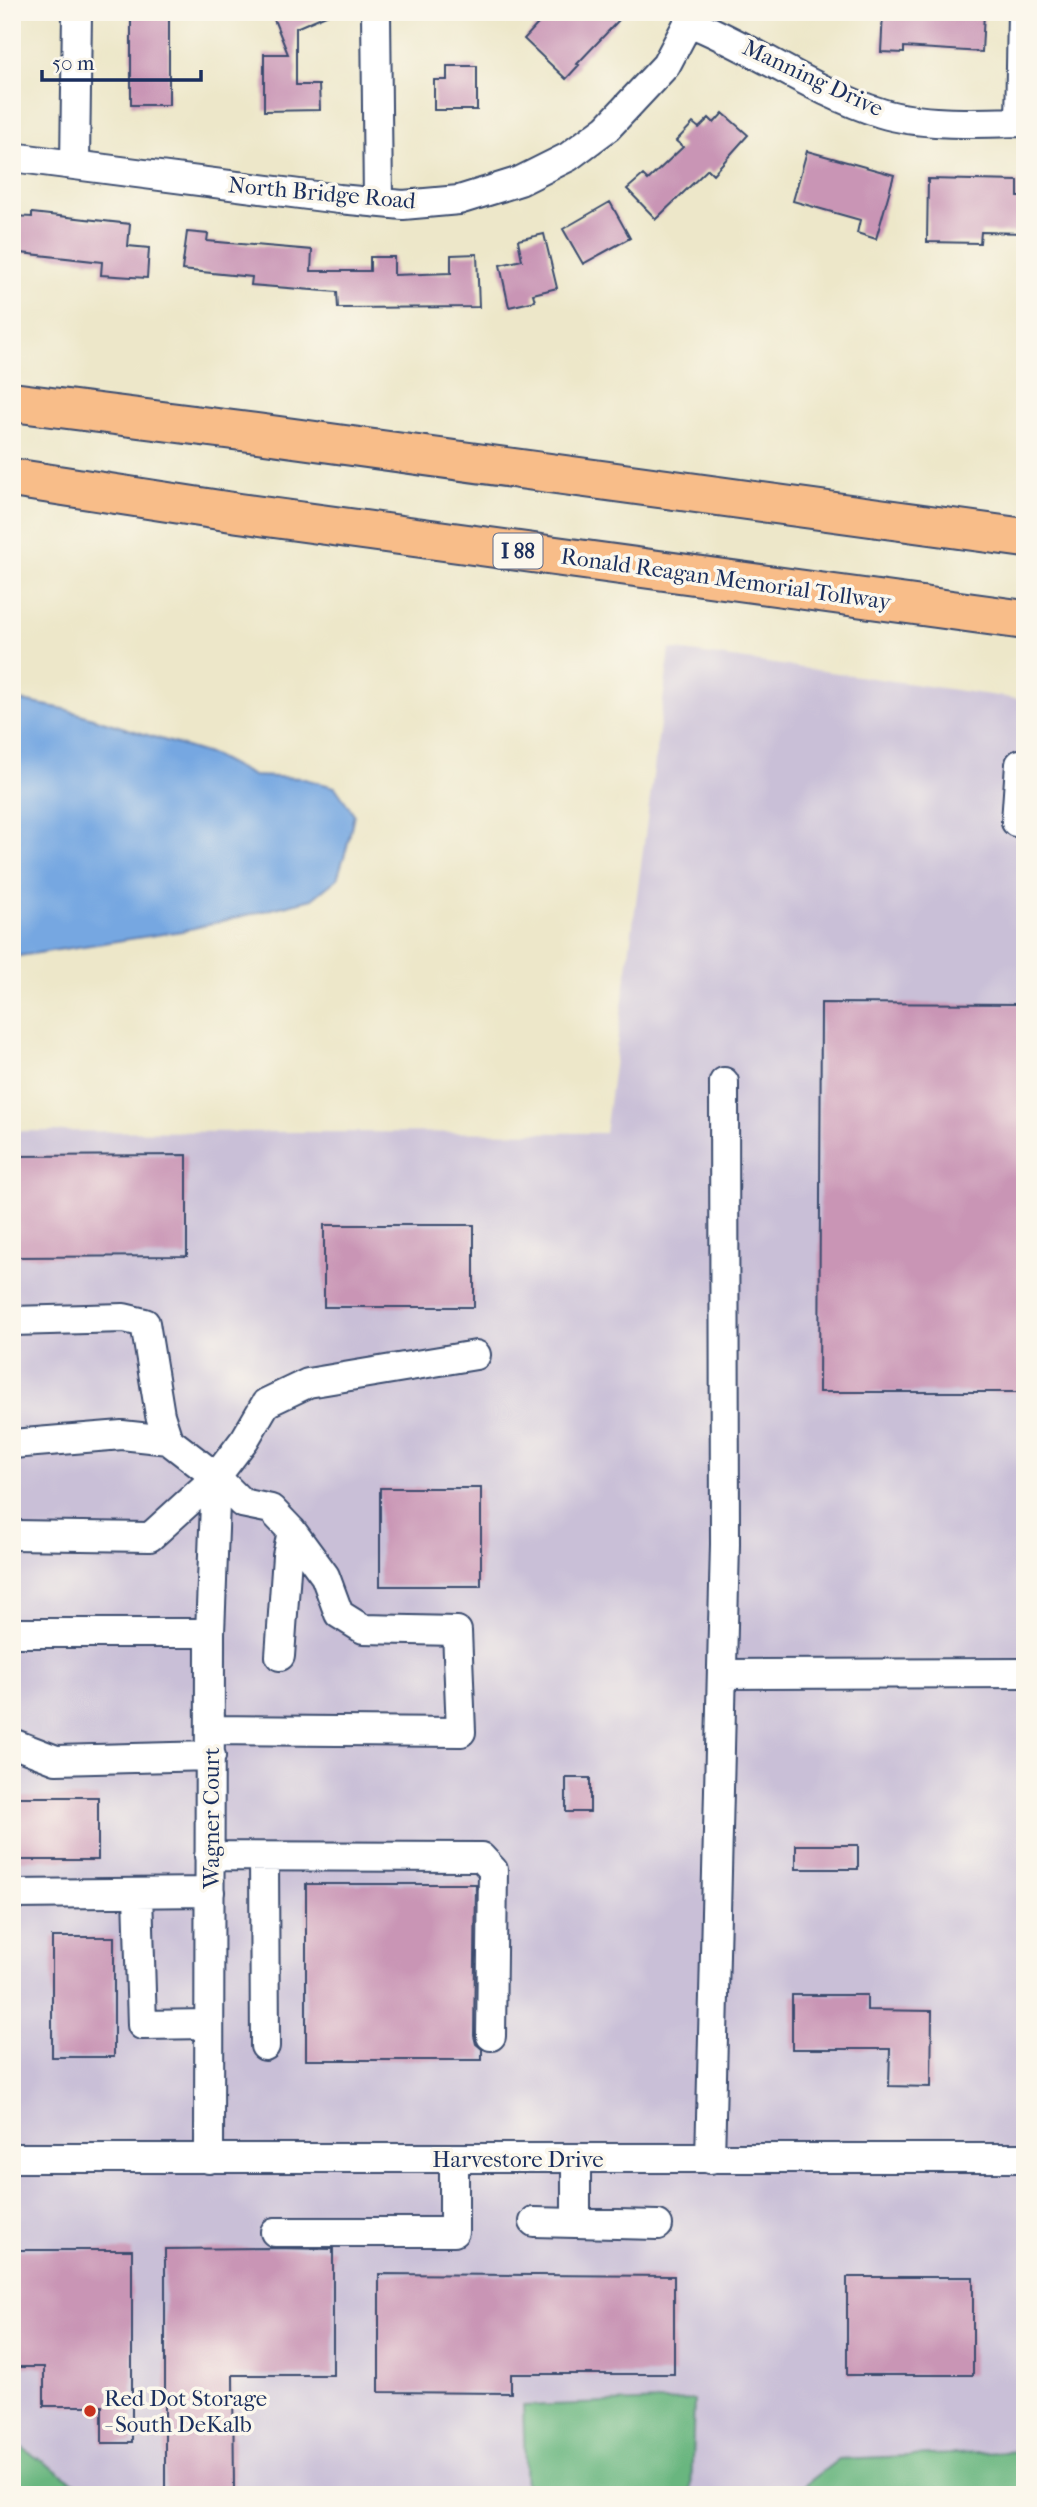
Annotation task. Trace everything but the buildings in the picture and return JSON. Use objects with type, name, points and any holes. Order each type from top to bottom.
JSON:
[{"type":"highway","points":[[12,402],[1025,538]]},
{"type":"highway","name":"Ronald Reagan Memorial Tollway","points":[[12,478],[239,513],[1025,620]]},
{"type":"street","points":[[75,164],[77,12]]},
{"type":"street","points":[[376,12],[378,202]]},
{"type":"street","points":[[1022,12],[1022,122]]},
{"type":"street","name":"North Bridge Road","points":[[12,157],[403,205],[459,200],[520,181],[568,157],[607,128],[666,65],[691,17]]},
{"type":"street","name":"Manning Drive","points":[[691,17],[815,85],[883,114],[920,120],[1022,122]]},
{"type":"street","points":[[1025,764],[1020,764],[1016,822],[1025,823]]},
{"type":"street","points":[[710,2159],[725,1544],[724,1082]]},
{"type":"street","points":[[12,1321],[124,1318],[145,1323],[160,1415],[168,1440]]},
{"type":"street","points":[[12,1535],[150,1537],[216,1477],[245,1438],[266,1403],[308,1383],[476,1355]]},
{"type":"street","points":[[12,1444],[122,1435],[168,1440],[216,1477],[242,1503],[271,1509],[292,1531],[325,1576],[339,1614],[363,1629],[457,1631],[460,1732],[211,1743],[56,1760],[12,1743]]},
{"type":"street","name":"Wagner Court","points":[[209,2159],[210,1633],[216,1477]]},
{"type":"street","points":[[280,1656],[287,1556],[292,1531]]},
{"type":"street","points":[[12,1633],[210,1633]]},
{"type":"street","points":[[722,1674],[1025,1672]]},
{"type":"street","points":[[209,1856],[481,1857],[493,1870],[491,2036]]},
{"type":"street","points":[[264,1857],[265,2046]]},
{"type":"street","points":[[12,1894],[210,1892]]},
{"type":"street","points":[[138,1894],[142,2025],[209,2024]]},
{"type":"street","name":"Harvestore Drive","points":[[12,2158],[1025,2158]]},
{"type":"street","points":[[275,2232],[454,2232],[454,2159]]},
{"type":"street","points":[[576,2159],[576,2223]]},
{"type":"street","points":[[534,2222],[658,2225]]},
{"type":"shaded area","points":[[670,649],[1025,700],[1025,2495],[12,2495],[12,1131],[605,1133]]},
{"type":"green space","points":[[694,2400],[691,2495],[526,2495],[523,2406]]},
{"type":"green space","points":[[12,2441],[93,2495],[12,2495]]},
{"type":"green space","points":[[1025,2451],[1025,2495],[792,2495],[839,2459]]},
{"type":"water","points":[[12,699],[64,709],[215,756],[253,776],[301,778],[335,787],[354,814],[337,879],[312,899],[182,931],[12,957]]},
{"type":"place","name":"Red Dot Storage - South DeKalb","points":[[90,2411]]}]
